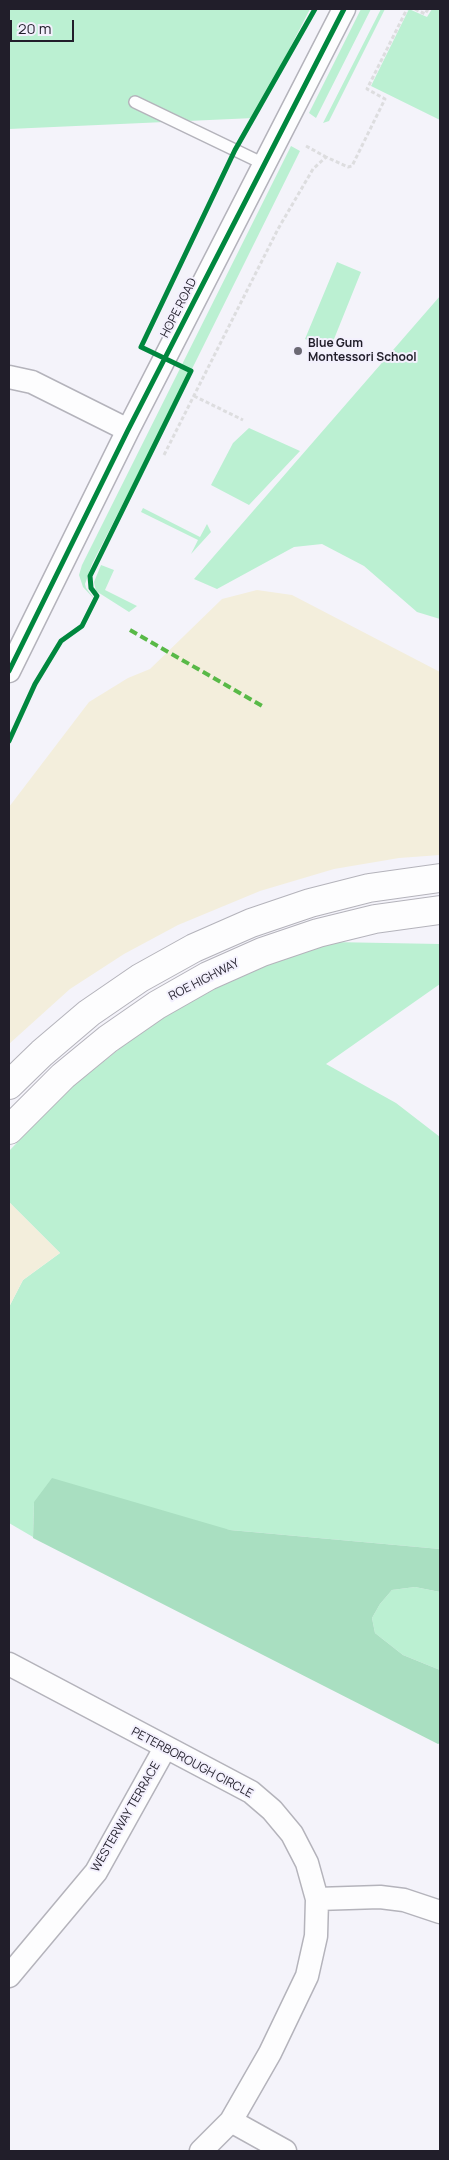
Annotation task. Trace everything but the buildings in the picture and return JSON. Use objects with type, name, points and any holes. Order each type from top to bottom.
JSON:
[{"type":"highway","points":[[9,1085],[42,1053],[89,1013],[140,978],[194,948],[251,923],[310,903],[370,888],[440,878]]},
{"type":"highway","name":"ROE HIGHWAY","points":[[9,1130],[63,1076],[108,1039],[157,1005],[208,976],[262,952],[318,933],[375,919],[440,910]]},
{"type":"street","name":"HOPE ROAD","points":[[9,671],[128,430],[344,9]]},
{"type":"street","points":[[9,378],[32,382],[128,430]]},
{"type":"street","name":"PETERBOROUGH CIRCLE","points":[[9,1664],[251,1792],[272,1810],[292,1834],[307,1863],[318,1900],[316,1936],[307,1976],[270,2053],[231,2121],[201,2151]]},
{"type":"street","name":"WESTERWAY TERRACE","points":[[9,1976],[96,1872],[165,1748]]},
{"type":"street","points":[[318,1900],[380,1897],[404,1900],[440,1912]]},
{"type":"street","points":[[231,2121],[285,2151]]},
{"type":"lane","points":[[135,102],[264,164]]},
{"type":"path","points":[[306,146],[348,168],[352,166],[384,99],[367,90],[407,9]]},
{"type":"path","points":[[415,9],[426,14],[428,9]]},
{"type":"path","points":[[164,456],[278,230],[313,169],[326,157]]},
{"type":"path","points":[[194,396],[242,420]]},
{"type":"green space","points":[[9,9],[310,9],[254,118],[9,129]]},
{"type":"green space","points":[[361,9],[371,9],[316,118],[309,113]]},
{"type":"green space","points":[[381,9],[385,9],[329,121],[323,123]]},
{"type":"green space","points":[[409,9],[427,17],[432,9],[440,9],[440,120],[371,86]]},
{"type":"green space","points":[[291,146],[300,151],[191,371],[92,564],[85,584],[97,602],[83,587],[79,575],[82,565]]},
{"type":"green space","points":[[337,262],[361,272],[330,349],[305,339]]},
{"type":"green space","points":[[440,296],[440,619],[417,612],[364,566],[322,544],[294,547],[217,589],[194,579]]},
{"type":"green space","points":[[249,428],[300,451],[249,505],[211,485],[233,443]]},
{"type":"green space","points":[[143,508],[200,537],[207,524],[211,532],[191,554],[198,540],[141,512]]},
{"type":"green space","points":[[101,565],[114,570],[105,590],[137,606],[129,612],[96,591],[94,582]]},
{"type":"green space","points":[[331,942],[440,944],[440,984],[326,1064],[396,1103],[440,1137],[440,1549],[230,1530],[34,1502],[33,1537],[9,1523],[9,1307],[23,1280],[60,1253],[9,1202],[9,1151],[67,1091],[144,1029],[234,977]]},
{"type":"green space","points":[[52,1478],[230,1530],[440,1549],[440,1592],[415,1587],[392,1590],[380,1604],[372,1618],[375,1633],[403,1655],[440,1670],[440,1743],[438,1744],[33,1538],[34,1502]]},
{"type":"green space","points":[[415,1587],[440,1592],[440,1670],[403,1655],[375,1633],[372,1618],[380,1604],[392,1590]]},
{"type":"sand","points":[[257,590],[292,595],[440,672],[440,855],[399,858],[334,869],[260,891],[178,925],[124,954],[70,989],[9,1044],[9,807],[89,702],[128,678],[150,669],[222,599]]},
{"type":"sand","points":[[9,1202],[60,1253],[23,1280],[9,1307]]},
{"type":"marked path","points":[[130,630],[264,707]]},
{"type":"cycle path","points":[[9,741],[35,684],[61,641],[82,626],[97,596],[91,588],[90,576],[191,371],[141,347],[235,150],[315,9]]},
{"type":"cycle path","points":[[9,671],[128,430],[344,9]]},
{"type":"place","name":"Blue Gum Montessori School","points":[[298,351]]}]
